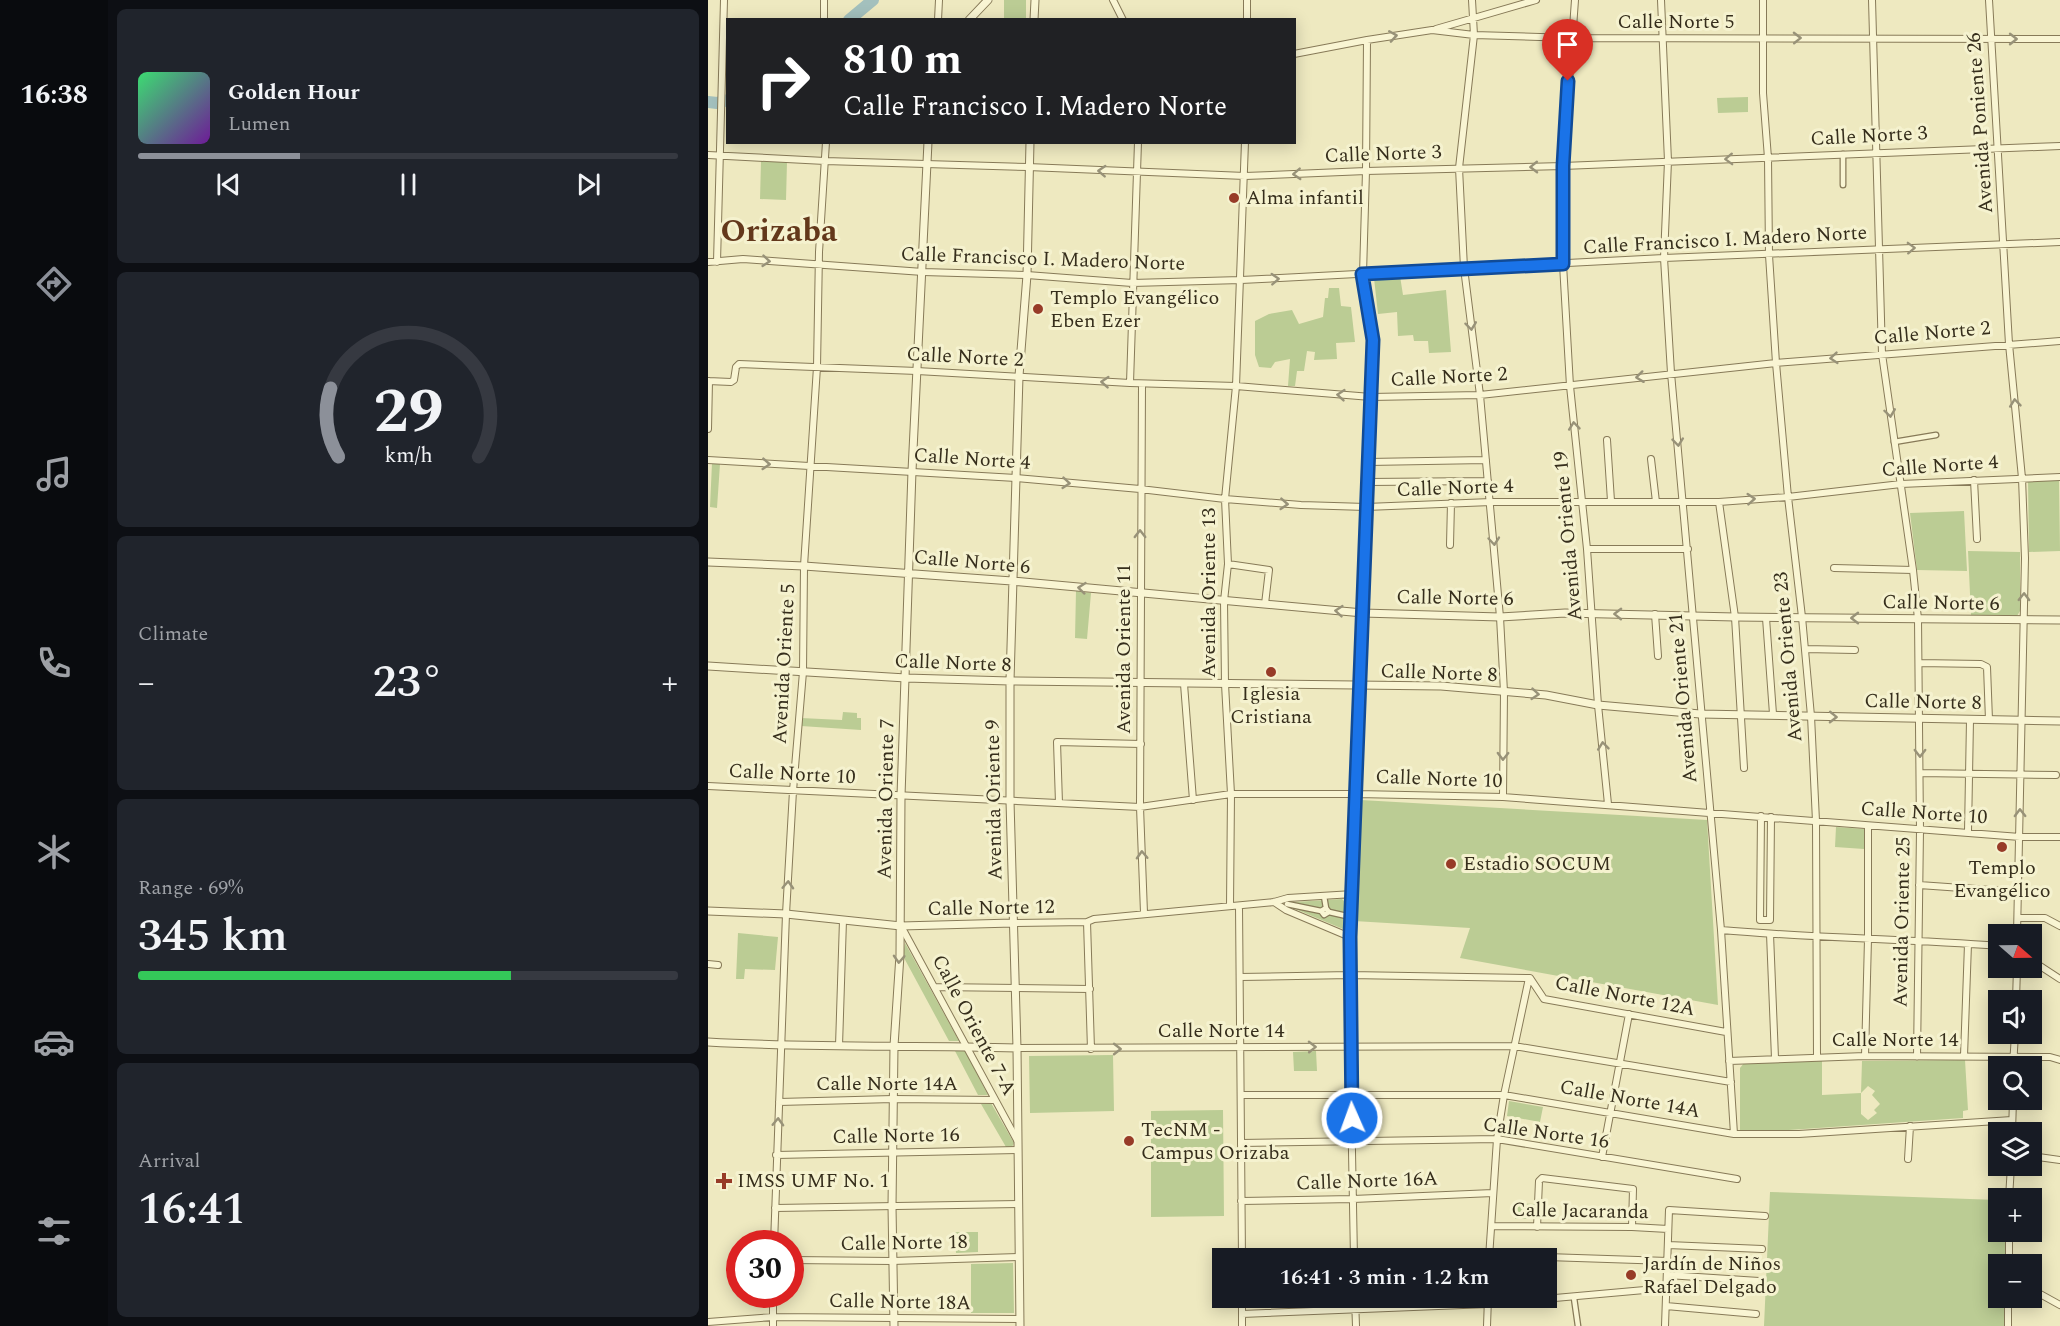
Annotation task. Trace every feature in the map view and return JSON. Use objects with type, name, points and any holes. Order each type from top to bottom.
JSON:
[{"type":"street","points":[[717,262],[723,108],[724,0]]},
{"type":"street","points":[[824,0],[824,16]]},
{"type":"street","points":[[938,18],[939,0]]},
{"type":"street","points":[[971,18],[988,0]]},
{"type":"street","points":[[1034,18],[1035,0]]},
{"type":"street","points":[[1113,0],[1122,18]]},
{"type":"street","points":[[1247,0],[1247,18]]},
{"type":"street","points":[[1472,0],[1474,35],[1459,168],[1464,268],[1480,394],[1500,617],[1504,692],[1503,797]]},
{"type":"street","points":[[1432,30],[1536,0]]},
{"type":"street","name":"Avenida Oriente 19","points":[[1575,0],[1563,166],[1563,264],[1570,386],[1587,549],[1598,705],[1608,804]]},
{"type":"street","name":"Avenida Oriente 21","points":[[1661,0],[1668,161],[1664,258],[1671,373],[1721,930],[1734,1134]]},
{"type":"street","name":"Avenida Oriente 23","points":[[1763,0],[1763,93],[1768,158],[1769,255],[1776,363],[1811,716],[1816,821],[1817,1057]]},
{"type":"street","name":"Avenida Oriente 25","points":[[1872,0],[1882,354],[1918,619],[1920,830],[1917,1057]]},
{"type":"street","name":"Avenida Poniente 26","points":[[1989,0],[2009,344],[2022,478],[2025,558],[2018,924]]},
{"type":"street","name":"Calle Norte 5","points":[[1296,54],[1432,30],[1474,35],[1571,38],[2060,39]]},
{"type":"street","points":[[1354,1248],[1350,937],[1373,340],[1362,274],[1366,171],[1366,40]]},
{"type":"street","name":"Avenida Oriente 5","points":[[774,1230],[786,914],[802,672],[804,566],[817,367],[819,265],[826,144]]},
{"type":"street","name":"Avenida Oriente 7","points":[[894,1323],[893,1099],[901,926],[901,796],[912,471],[928,144]]},
{"type":"street","name":"Avenida Oriente 9","points":[[1020,1323],[1017,1048],[1010,801],[1010,681],[1019,376],[1028,275],[1030,144]]},
{"type":"street","points":[[1130,383],[1138,144]]},
{"type":"street","name":"Avenida Oriente 13","points":[[1230,906],[1231,794],[1225,684],[1224,601],[1228,564],[1225,499],[1236,386],[1245,144]]},
{"type":"street","name":"Calle Norte 3","points":[[708,155],[1245,176],[2060,146]]},
{"type":"street","points":[[1843,154],[1843,185]]},
{"type":"street","name":"Calle Francisco I. Madero Norte","points":[[708,261],[743,259],[923,272],[1028,275],[1132,283],[1241,280],[1664,258],[2060,242]]},
{"type":"street","name":"Calle Norte 2","points":[[709,381],[731,382],[734,380],[739,364],[1019,376],[1142,384],[1236,386],[1371,398],[1480,394],[1776,363],[2060,341]]},
{"type":"street","points":[[708,429],[709,381]]},
{"type":"street","name":"Avenida Oriente 11","points":[[1142,384],[1140,807],[1144,913]]},
{"type":"street","points":[[1894,442],[1936,435]]},
{"type":"street","points":[[1607,440],[1611,501]]},
{"type":"street","points":[[1651,459],[1656,502]]},
{"type":"street","name":"Calle Norte 4","points":[[708,460],[1016,478],[1225,499],[1366,507],[1491,502],[1719,502],[1788,497],[1901,484],[2060,477]]},
{"type":"street","points":[[1368,462],[1486,460]]},
{"type":"street","points":[[1974,480],[1977,539]]},
{"type":"street","points":[[1367,482],[1488,481]]},
{"type":"street","points":[[1719,502],[1735,617],[1744,768]]},
{"type":"street","points":[[1450,545],[1451,503]]},
{"type":"street","points":[[1587,549],[1688,549]]},
{"type":"street","name":"Calle Norte 6","points":[[708,562],[910,573],[1364,613],[1500,617],[1655,614],[1767,618],[2060,620]]},
{"type":"street","points":[[1228,564],[1269,570],[1265,604]]},
{"type":"street","points":[[1834,568],[1913,570]]},
{"type":"street","points":[[1655,614],[1658,656]]},
{"type":"street","points":[[1767,618],[1773,714]]},
{"type":"street","points":[[1805,649],[1855,650]]},
{"type":"street","points":[[1919,663],[1981,664],[1987,667],[1989,720]]},
{"type":"street","name":"Calle Norte 8","points":[[708,666],[906,678],[1010,681],[1360,687],[1441,686],[1546,695],[1598,705],[1701,714],[2060,721]]},
{"type":"street","points":[[1185,684],[1193,800]]},
{"type":"street","points":[[1968,832],[1970,720]]},
{"type":"street","points":[[1059,803],[1057,742],[1141,744]]},
{"type":"street","points":[[1920,773],[2056,775]]},
{"type":"street","name":"Calle Norte 10","points":[[708,786],[1140,807],[1231,794],[1503,797],[1920,830],[2020,837],[2060,837]]},
{"type":"street","points":[[1761,816],[1760,920],[1770,920],[1771,817]]},
{"type":"street","points":[[1864,1056],[1868,939],[1868,826]]},
{"type":"street","points":[[1760,875],[1771,875]]},
{"type":"street","points":[[1919,885],[2019,892]]},
{"type":"street","name":"Calle Norte 12","points":[[708,910],[786,914],[901,926],[1087,922],[1094,919],[1144,913],[1274,902],[1287,904],[1324,896],[1353,894]]},
{"type":"street","points":[[1320,925],[1325,911],[1324,896]]},
{"type":"street","points":[[1274,902],[1351,917]]},
{"type":"street","points":[[1287,904],[1320,925],[1350,937]]},
{"type":"street","points":[[1239,906],[1242,1248]]},
{"type":"street","points":[[2018,918],[2045,918],[2060,926]]},
{"type":"street","points":[[839,1046],[843,920]]},
{"type":"street","points":[[1087,922],[1091,1048]]},
{"type":"street","name":"Calle Oriente 7-A","points":[[901,926],[1017,1140]]},
{"type":"street","points":[[1721,930],[1988,945]]},
{"type":"street","points":[[1770,934],[1775,1058]]},
{"type":"street","points":[[1964,1056],[1968,944]]},
{"type":"street","points":[[708,964],[718,965]]},
{"type":"street","points":[[2042,968],[2060,980]]},
{"type":"street","name":"Calle Norte 12A","points":[[1240,976],[1530,978],[1544,999],[1726,1032]]},
{"type":"street","points":[[1490,1248],[1497,1139],[1514,1046],[1530,978]]},
{"type":"street","points":[[935,987],[1014,986],[1090,989]]},
{"type":"street","points":[[1602,1157],[1629,1014]]},
{"type":"street","name":"Calle Norte 14","points":[[708,1042],[781,1047],[966,1046],[1241,1049],[1350,1046],[1514,1046],[1731,1082]]},
{"type":"street","name":"Calle Norte 14","points":[[1729,1061],[1864,1056],[1988,1056]]},
{"type":"street","name":"Calle Norte 14","points":[[2042,1057],[2060,1060]]},
{"type":"street","name":"Calle Norte 14A","points":[[1241,1095],[1504,1095],[1734,1134],[1784,1135],[2012,1120]]},
{"type":"street","name":"Calle Norte 14A","points":[[779,1102],[893,1099],[995,1100]]},
{"type":"street","points":[[2012,1110],[2012,1120]]},
{"type":"street","points":[[1908,1159],[1910,1126]]},
{"type":"street","name":"Calle Norte 16","points":[[1241,1143],[1497,1139],[1737,1179]]},
{"type":"street","name":"Calle Norte 16","points":[[776,1155],[1017,1150]]},
{"type":"street","points":[[2042,1157],[2060,1160]]},
{"type":"street","points":[[1536,1227],[1540,1179],[1633,1189],[1632,1227]]},
{"type":"street","name":"Calle Norte 16A","points":[[1241,1201],[1493,1193]]},
{"type":"street","points":[[775,1208],[1018,1204]]},
{"type":"street","points":[[1665,1326],[1669,1210],[1765,1216]]},
{"type":"street","name":"Calle Jacaranda","points":[[1491,1226],[1668,1229]]},
{"type":"street","points":[[1668,1245],[1762,1249]]},
{"type":"street","name":"Calle Norte 18","points":[[804,1260],[892,1261],[1019,1257]]},
{"type":"street","points":[[1557,1258],[1668,1260]]},
{"type":"street","points":[[1667,1275],[1760,1281]]},
{"type":"street","points":[[1557,1299],[1667,1288]]},
{"type":"street","points":[[2042,1293],[2060,1305]]},
{"type":"street","points":[[1574,1298],[1578,1326]]},
{"type":"street","points":[[1666,1306],[1756,1314]]},
{"type":"street","points":[[773,1308],[773,1326]]},
{"type":"street","points":[[1242,1308],[1242,1326]]},
{"type":"street","points":[[1242,1314],[1372,1308]]},
{"type":"street","points":[[1487,1326],[1488,1308]]},
{"type":"street","points":[[2008,1308],[2008,1326]]},
{"type":"street","points":[[1355,1309],[1356,1326]]},
{"type":"street","name":"Calle Norte 18A","points":[[708,1322],[773,1317],[894,1323],[1020,1323]]},
{"type":"green space","points":[[1004,0],[1026,0],[1026,18],[1004,18]]},
{"type":"green space","points":[[1748,97],[1748,112],[1718,113],[1717,98]]},
{"type":"green space","points":[[761,161],[787,162],[786,200],[760,199]]},
{"type":"green space","points":[[1400,276],[1403,295],[1446,290],[1451,352],[1429,353],[1428,341],[1414,341],[1413,335],[1398,336],[1397,312],[1378,314],[1374,278]]},
{"type":"green space","points":[[1329,288],[1339,288],[1341,306],[1351,307],[1355,342],[1336,343],[1337,359],[1314,360],[1315,352],[1307,351],[1304,371],[1297,371],[1295,386],[1288,386],[1290,359],[1275,362],[1271,368],[1259,367],[1255,355],[1255,321],[1269,314],[1292,310],[1299,324],[1323,317],[1325,298],[1328,298]]},
{"type":"green space","points":[[712,463],[720,464],[717,508],[710,507]]},
{"type":"green space","points":[[2028,480],[2059,480],[2060,551],[2029,552]]},
{"type":"green space","points":[[1964,511],[1967,571],[1917,570],[1910,513]]},
{"type":"green space","points":[[1968,551],[2020,552],[2020,611],[2017,616],[1971,615]]},
{"type":"green space","points":[[1076,591],[1091,593],[1087,639],[1075,638]]},
{"type":"green space","points":[[843,712],[857,713],[857,718],[861,718],[861,730],[801,726],[801,718],[842,720]]},
{"type":"green space","points":[[1361,800],[1707,820],[1718,1005],[1460,958],[1470,928],[1354,921]]},
{"type":"green space","points":[[1836,827],[1865,829],[1864,849],[1835,847]]},
{"type":"green space","points":[[1342,899],[1347,904],[1346,925],[1343,929],[1293,908],[1295,902]]},
{"type":"green space","points":[[738,933],[778,937],[775,970],[745,969],[744,979],[736,979]]},
{"type":"green space","points":[[905,943],[959,1041],[949,1041],[903,956]]},
{"type":"green space","points":[[955,1051],[965,1051],[988,1095],[978,1095]]},
{"type":"green space","points":[[1316,1051],[1317,1071],[1294,1071],[1293,1052]]},
{"type":"green space","points":[[1113,1055],[1114,1111],[1030,1113],[1029,1056]]},
{"type":"green space","points":[[1965,1060],[1968,1110],[1963,1111],[1963,1118],[1775,1131],[1740,1130],[1740,1068],[1744,1063],[1822,1061],[1822,1095],[1861,1093],[1862,1061]],"holes":[[[1868,1086],[1875,1091],[1872,1095],[1880,1104],[1874,1110],[1877,1113],[1868,1120],[1861,1114],[1861,1093]]]},
{"type":"green space","points":[[1509,1101],[1543,1107],[1540,1122],[1507,1116]]},
{"type":"green space","points":[[991,1103],[1014,1143],[1012,1147],[1006,1147],[981,1104]]},
{"type":"green space","points":[[1223,1110],[1224,1216],[1151,1217],[1151,1111]]},
{"type":"green space","points":[[1770,1192],[1988,1200],[1988,1242],[2006,1242],[2006,1254],[1988,1254],[1988,1308],[2005,1308],[2005,1326],[1764,1326]]},
{"type":"green space","points":[[1517,1203],[1535,1204],[1533,1219],[1515,1219]]},
{"type":"green space","points":[[955,1232],[978,1232],[978,1252],[956,1253]]},
{"type":"green space","points":[[1013,1263],[1014,1313],[971,1313],[971,1264]]},
{"type":"waterway","points":[[851,18],[873,0]]},
{"type":"waterway","points":[[708,102],[726,101]]},
{"type":"place","name":"Alma infantil","points":[[1234,198]]},
{"type":"place","name":"Templo Evangélico Eben Ezer","points":[[1038,309]]},
{"type":"place","name":"Iglesia Cristiana","points":[[1271,672]]},
{"type":"place","name":"Templo Evangélico","points":[[2002,847]]},
{"type":"place","name":"Estadio SOCUM","points":[[1451,864]]},
{"type":"place","name":"TecNM - Campus Orizaba","points":[[1129,1141]]},
{"type":"place","name":"IMSS UMF No. 1","points":[[724,1181]]},
{"type":"place","name":"Jardín de Niños Rafael Delgado","points":[[1631,1275]]},
{"type":"district","name":"Orizaba","points":[[779,231]]},
{"type":"route","points":[[1352,1118],[1350,937],[1373,340],[1362,274],[1563,264],[1563,166],[1568,81]]}]
